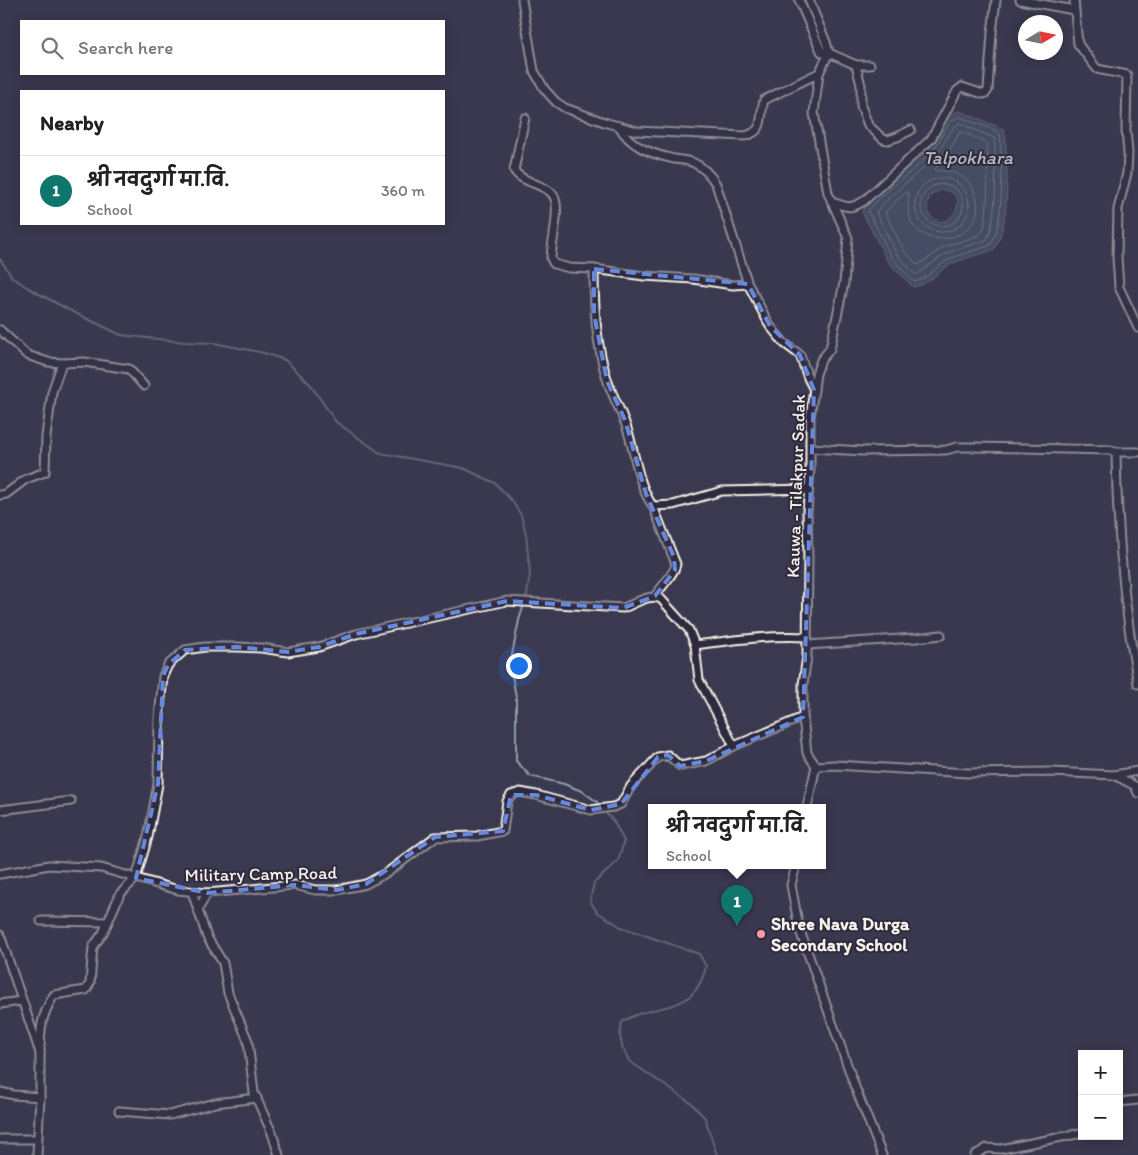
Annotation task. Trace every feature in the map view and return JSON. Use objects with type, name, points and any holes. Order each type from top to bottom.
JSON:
[{"type":"street","points":[[522,0],[534,71],[544,90],[565,108],[637,132],[745,136],[754,134],[759,128],[764,100],[819,73]]},
{"type":"street","points":[[799,0],[823,53],[828,53],[856,65],[870,66]]},
{"type":"street","points":[[809,0],[826,42],[828,53]]},
{"type":"street","points":[[832,202],[853,208],[864,201],[930,139],[956,91],[962,88],[986,94],[988,90],[996,0]]},
{"type":"street","points":[[1020,0],[1074,10]]},
{"type":"street","points":[[1074,0],[1078,44],[1097,69],[1127,75],[1127,173],[1118,209],[1117,257],[1119,287],[1138,328]]},
{"type":"street","name":"Kauwa - Tilakpur Sadak","points":[[816,766],[807,753],[803,717],[807,641],[807,512],[811,448],[810,418],[816,374],[821,360],[830,349],[833,335],[844,282],[848,238],[828,193],[814,113],[819,73],[828,53]]},
{"type":"street","points":[[856,65],[861,85],[862,106],[868,125],[883,139],[888,140],[910,130]]},
{"type":"street","points":[[525,118],[514,170],[517,175],[554,195],[556,211],[551,259],[554,264],[560,267],[594,269],[644,276],[693,279],[734,285],[748,284]]},
{"type":"street","points":[[619,126],[624,137],[635,145],[658,155],[692,162],[712,178],[716,184],[748,284],[770,326],[784,343],[800,355],[814,390]]},
{"type":"street","points":[[594,269],[594,314],[599,349],[607,381],[627,427],[637,470],[648,501],[653,506],[676,564],[675,570],[655,596]]},
{"type":"street","points":[[0,330],[27,356],[48,362],[84,362],[129,369],[144,386]]},
{"type":"street","points":[[0,495],[6,494],[26,479],[45,472],[46,437],[52,392],[62,363]]},
{"type":"street","points":[[811,448],[863,451],[946,450],[957,447],[974,447],[1138,452]]},
{"type":"street","points":[[1116,452],[1118,536],[1138,684]]},
{"type":"street","points":[[653,506],[673,505],[699,496],[722,491],[808,489]]},
{"type":"street","points":[[38,1155],[40,1032],[45,1009],[54,995],[86,990],[90,983],[93,947],[103,933],[120,894],[136,878],[148,837],[158,784],[159,718],[163,676],[168,666],[185,650],[205,647],[237,647],[288,652],[319,648],[356,634],[507,602],[623,608],[655,596],[661,599],[689,630],[695,645],[699,680],[734,746],[803,717]]},
{"type":"street","points":[[695,645],[739,639],[784,636],[807,641],[916,638],[941,635]]},
{"type":"street","name":"Military Camp Road","points":[[0,874],[49,866],[101,868],[178,890],[192,892],[207,893],[295,885],[315,890],[337,890],[366,884],[388,872],[435,837],[477,836],[503,831],[507,801],[510,795],[520,792],[591,810],[609,808],[621,804],[631,786],[658,757],[668,755],[680,766],[706,761],[734,746]]},
{"type":"street","points":[[808,804],[816,766],[835,765],[968,773],[1051,772],[1114,775],[1138,771]]},
{"type":"street","points":[[1114,775],[1137,789]]},
{"type":"street","points":[[0,810],[71,801]]},
{"type":"street","points":[[795,869],[791,885],[799,928],[858,1094],[882,1155]]},
{"type":"street","points":[[192,892],[207,937],[223,963],[228,994],[248,1040],[254,1093],[272,1132],[279,1155]]},
{"type":"street","points":[[198,910],[207,893]]},
{"type":"street","points":[[41,921],[108,922]]},
{"type":"street","points":[[0,935],[40,1053]]},
{"type":"street","points":[[0,1004],[21,1000]]},
{"type":"street","points":[[0,1092],[40,1097]]},
{"type":"street","points":[[119,1112],[170,1115],[215,1103],[257,1098]]},
{"type":"street","points":[[1123,1102],[1138,1100]]},
{"type":"street","points":[[976,1155],[987,1148],[1001,1149],[1078,1134]]},
{"type":"street","points":[[0,1139],[37,1140]]},
{"type":"highlighted area","points":[[594,269],[748,284],[770,326],[800,355],[814,390],[803,717],[706,761],[680,766],[668,755],[658,757],[621,804],[591,810],[536,795],[511,795],[503,831],[435,837],[366,884],[337,890],[295,885],[207,893],[136,878],[158,784],[163,676],[168,665],[185,650],[237,647],[288,652],[319,647],[356,634],[507,601],[623,608],[655,596],[675,570],[674,557],[646,494],[625,420],[607,381],[594,314]]},
{"type":"water","name":"Talpokhara","points":[[959,111],[1003,129],[1005,134],[1007,193],[1003,225],[994,249],[951,264],[927,282],[913,287],[888,262],[862,212],[885,185],[933,142],[948,116]],"holes":[[[940,190],[951,192],[957,197],[958,204],[955,212],[950,218],[943,221],[936,220],[929,214],[927,209],[930,196]]]},
{"type":"waterway","points":[[0,259],[12,277],[28,288],[121,335],[214,343],[264,353],[285,360],[310,384],[336,422],[380,453],[463,468],[495,483],[512,501],[521,515],[526,534],[530,573],[527,595],[519,620],[510,665],[516,697],[516,761],[530,776],[564,784],[582,791],[601,807]]},
{"type":"waterway","points":[[604,811],[614,822],[624,841],[618,861],[594,883],[590,901],[597,912],[621,927],[699,954],[706,966],[693,994],[683,1001],[635,1015],[622,1022],[620,1035],[622,1046],[629,1061],[691,1103],[705,1118],[717,1155]]},
{"type":"place","name":"श्री नवदुर्गा मा.वि.","points":[[737,926]]},
{"type":"place","name":"Shree Nava Durga Secondary School","points":[[761,934]]}]
